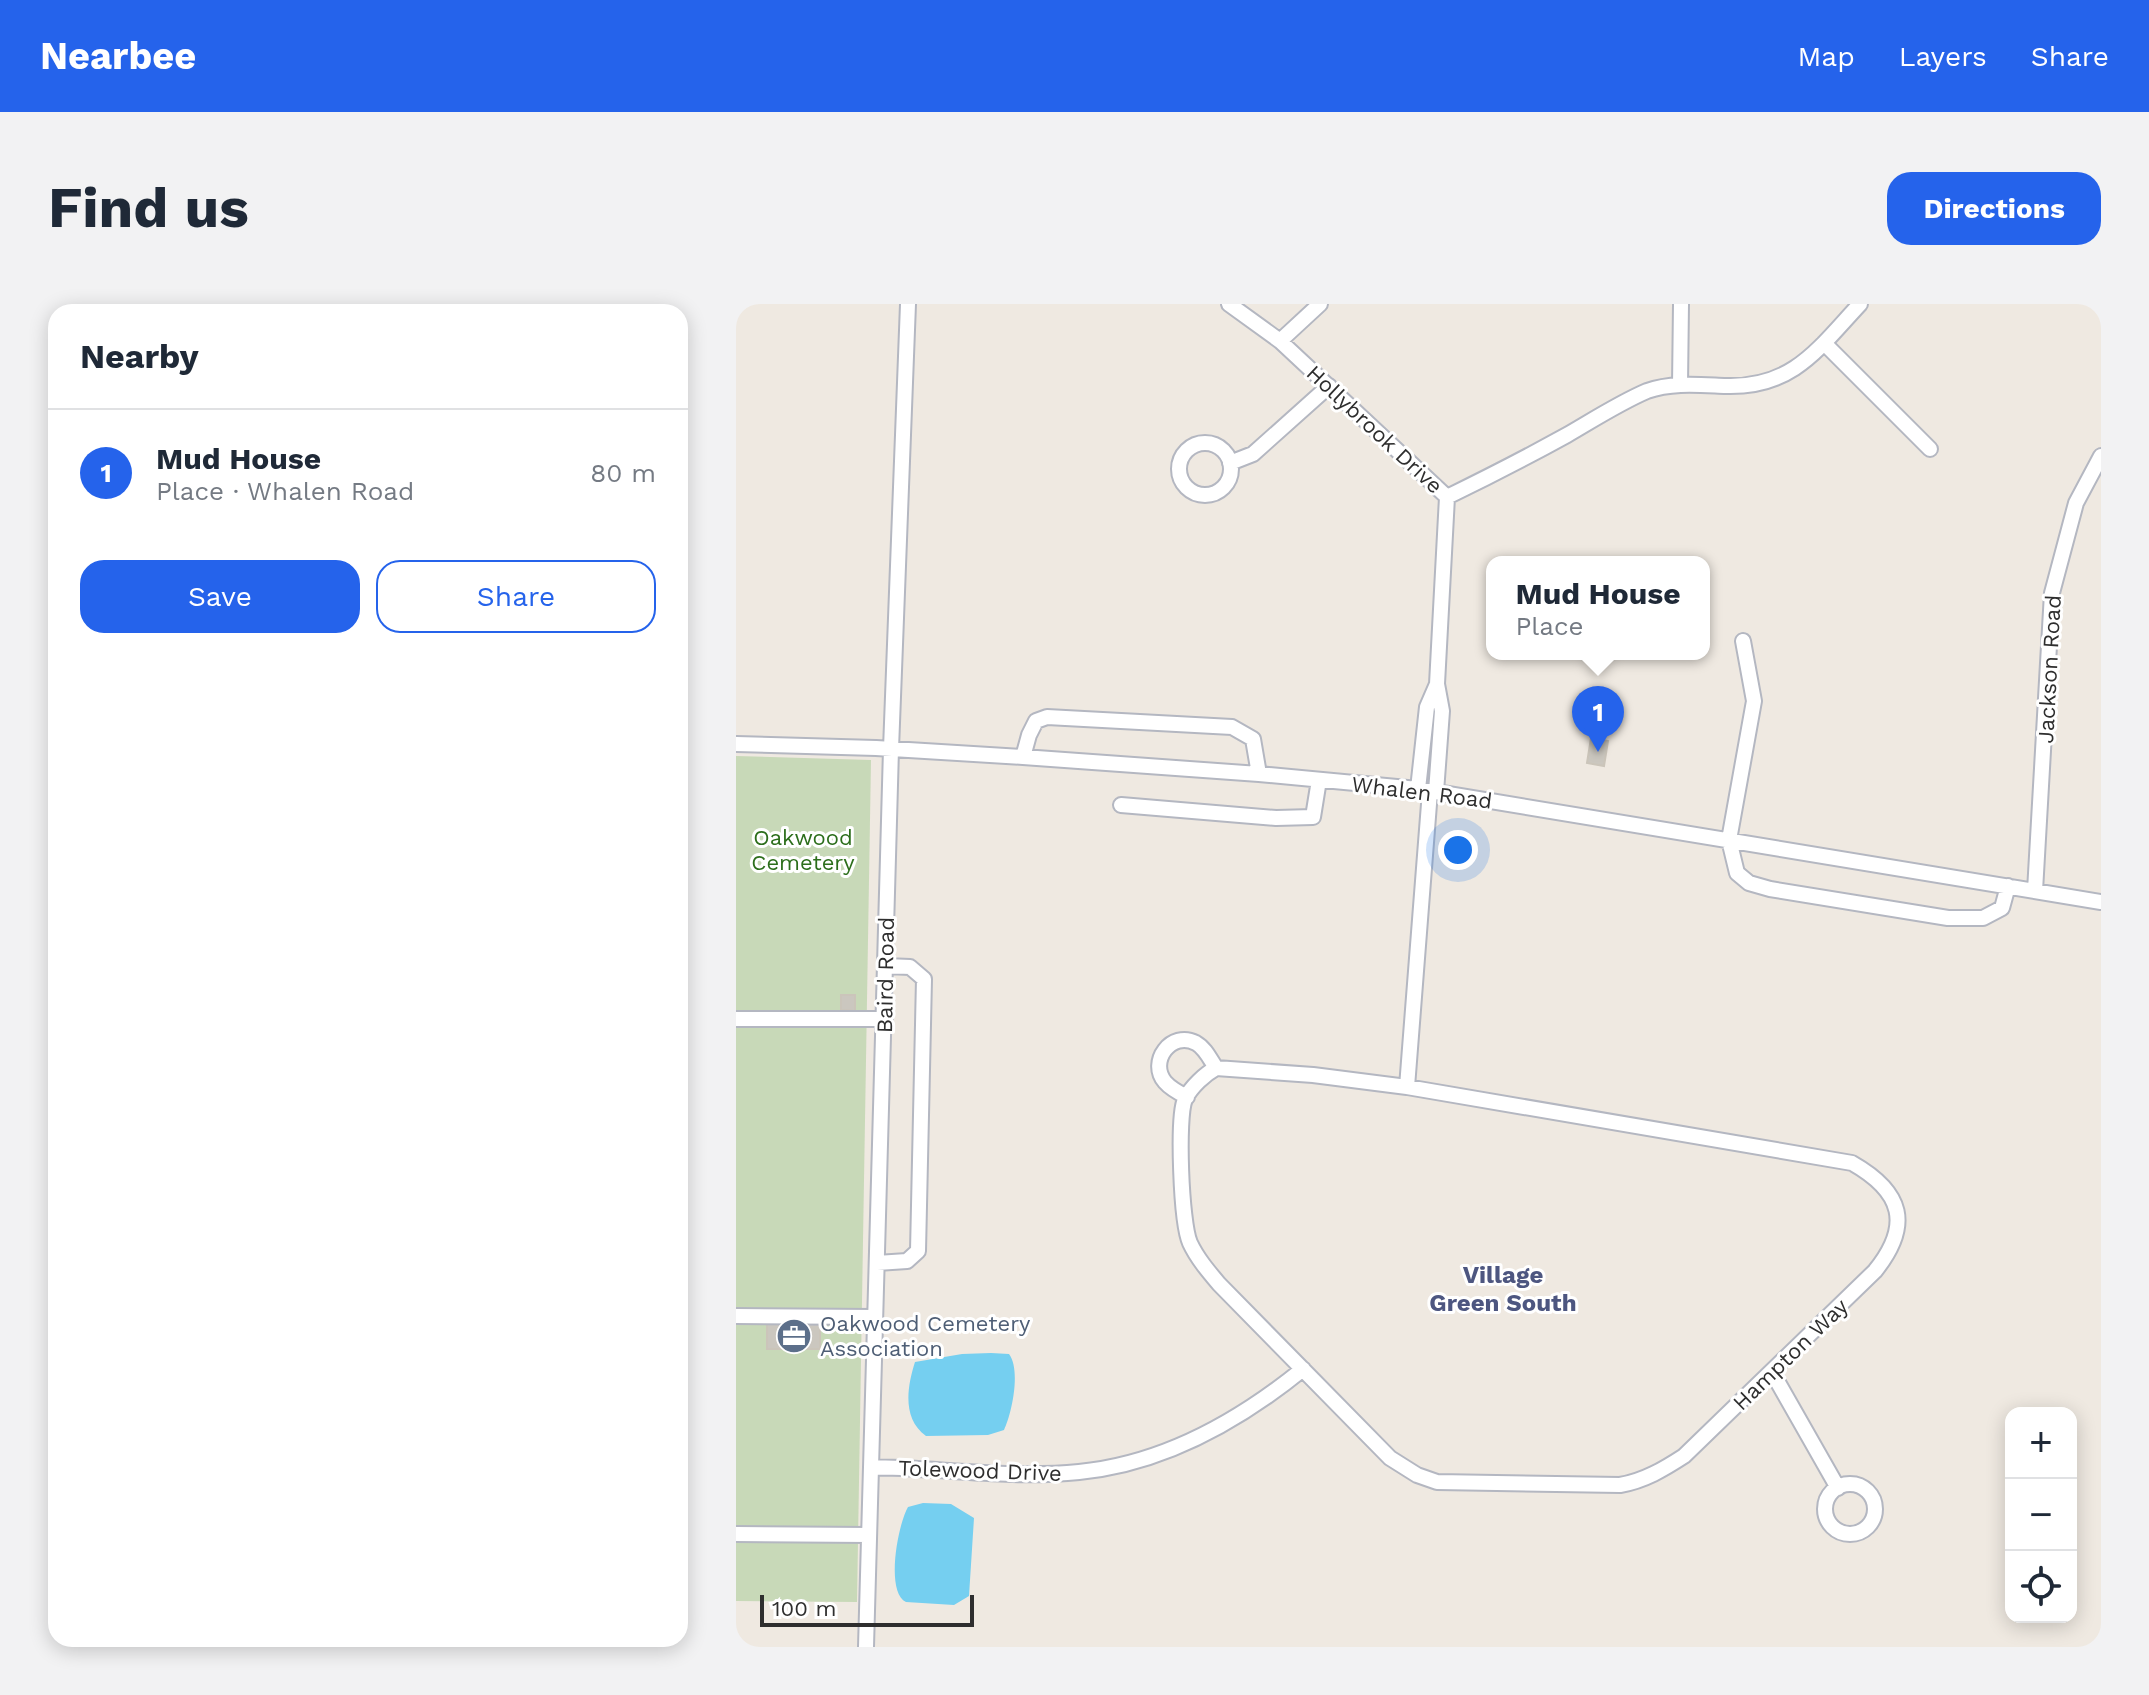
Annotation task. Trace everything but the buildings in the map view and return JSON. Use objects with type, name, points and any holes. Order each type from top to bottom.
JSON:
[{"type":"street","name":"Baird Road","points":[[866,1647],[891,749],[908,304]]},
{"type":"street","name":"Hollybrook Drive","points":[[1229,304],[1280,341],[1447,497],[1437,684],[1427,707],[1428,791],[1407,1087]]},
{"type":"street","points":[[1280,341],[1320,304]]},
{"type":"street","points":[[1680,385],[1681,304]]},
{"type":"street","points":[[1447,497],[1498,473],[1651,390],[1680,385],[1746,387],[1782,377],[1824,343],[1860,304]]},
{"type":"street","points":[[1824,343],[1930,449]]},
{"type":"street","points":[[1230,463],[1253,454],[1329,386]]},
{"type":"street","name":"Jackson Road","points":[[2035,891],[2052,593],[2076,503],[2101,456]]},
{"type":"street","points":[[1743,641],[1754,701],[1729,840],[1737,873],[1749,883],[1785,891],[1948,918],[1983,918],[2002,908],[2008,886]]},
{"type":"street","points":[[1023,757],[1036,721],[1047,717],[1232,727],[1253,739],[1259,774]]},
{"type":"street","name":"Whalen Road","points":[[736,744],[1023,757],[1259,774],[1428,791],[2101,902]]},
{"type":"street","points":[[1121,805],[1276,818],[1313,817],[1319,780]]},
{"type":"street","points":[[877,1263],[907,1261],[918,1251],[924,979],[910,967],[886,966]]},
{"type":"street","points":[[736,1019],[885,1019]]},
{"type":"street","points":[[1183,1040],[1199,1045],[1216,1068],[1187,1097],[1169,1086],[1160,1073],[1160,1058],[1168,1045],[1183,1040]]},
{"type":"street","name":"Hampton Way","points":[[1187,1097],[1183,1108],[1182,1201],[1184,1224],[1200,1261],[1390,1458],[1417,1475],[1448,1483],[1620,1485],[1646,1478],[1684,1456],[1772,1372],[1875,1271],[1892,1249],[1897,1234],[1897,1216],[1884,1186],[1872,1174],[1852,1163],[1407,1087],[1313,1075],[1216,1068]]},
{"type":"street","points":[[736,1316],[875,1317]]},
{"type":"street","name":"Tolewood Drive","points":[[871,1467],[1036,1474],[1116,1467],[1153,1456],[1213,1430],[1248,1411],[1303,1369]]},
{"type":"street","points":[[1772,1372],[1838,1488]]},
{"type":"street","points":[[736,1534],[869,1535]]},
{"type":"green space","name":"Oakwood Cemetery","points":[[736,756],[871,760],[857,1602],[736,1601]]},
{"type":"water","points":[[962,1354],[1009,1354],[1013,1361],[1015,1381],[1004,1430],[988,1435],[926,1436],[913,1421],[908,1402],[915,1362]]},
{"type":"water","points":[[923,1503],[951,1504],[974,1518],[969,1596],[954,1605],[906,1602],[896,1585],[895,1557],[904,1516],[908,1507]]},
{"type":"place","name":"Mud House","points":[[1598,752]]},
{"type":"place","name":"Oakwood Cemetery Association","points":[[794,1336]]},
{"type":"district","name":"Village Green South","points":[[1503,1289]]}]
